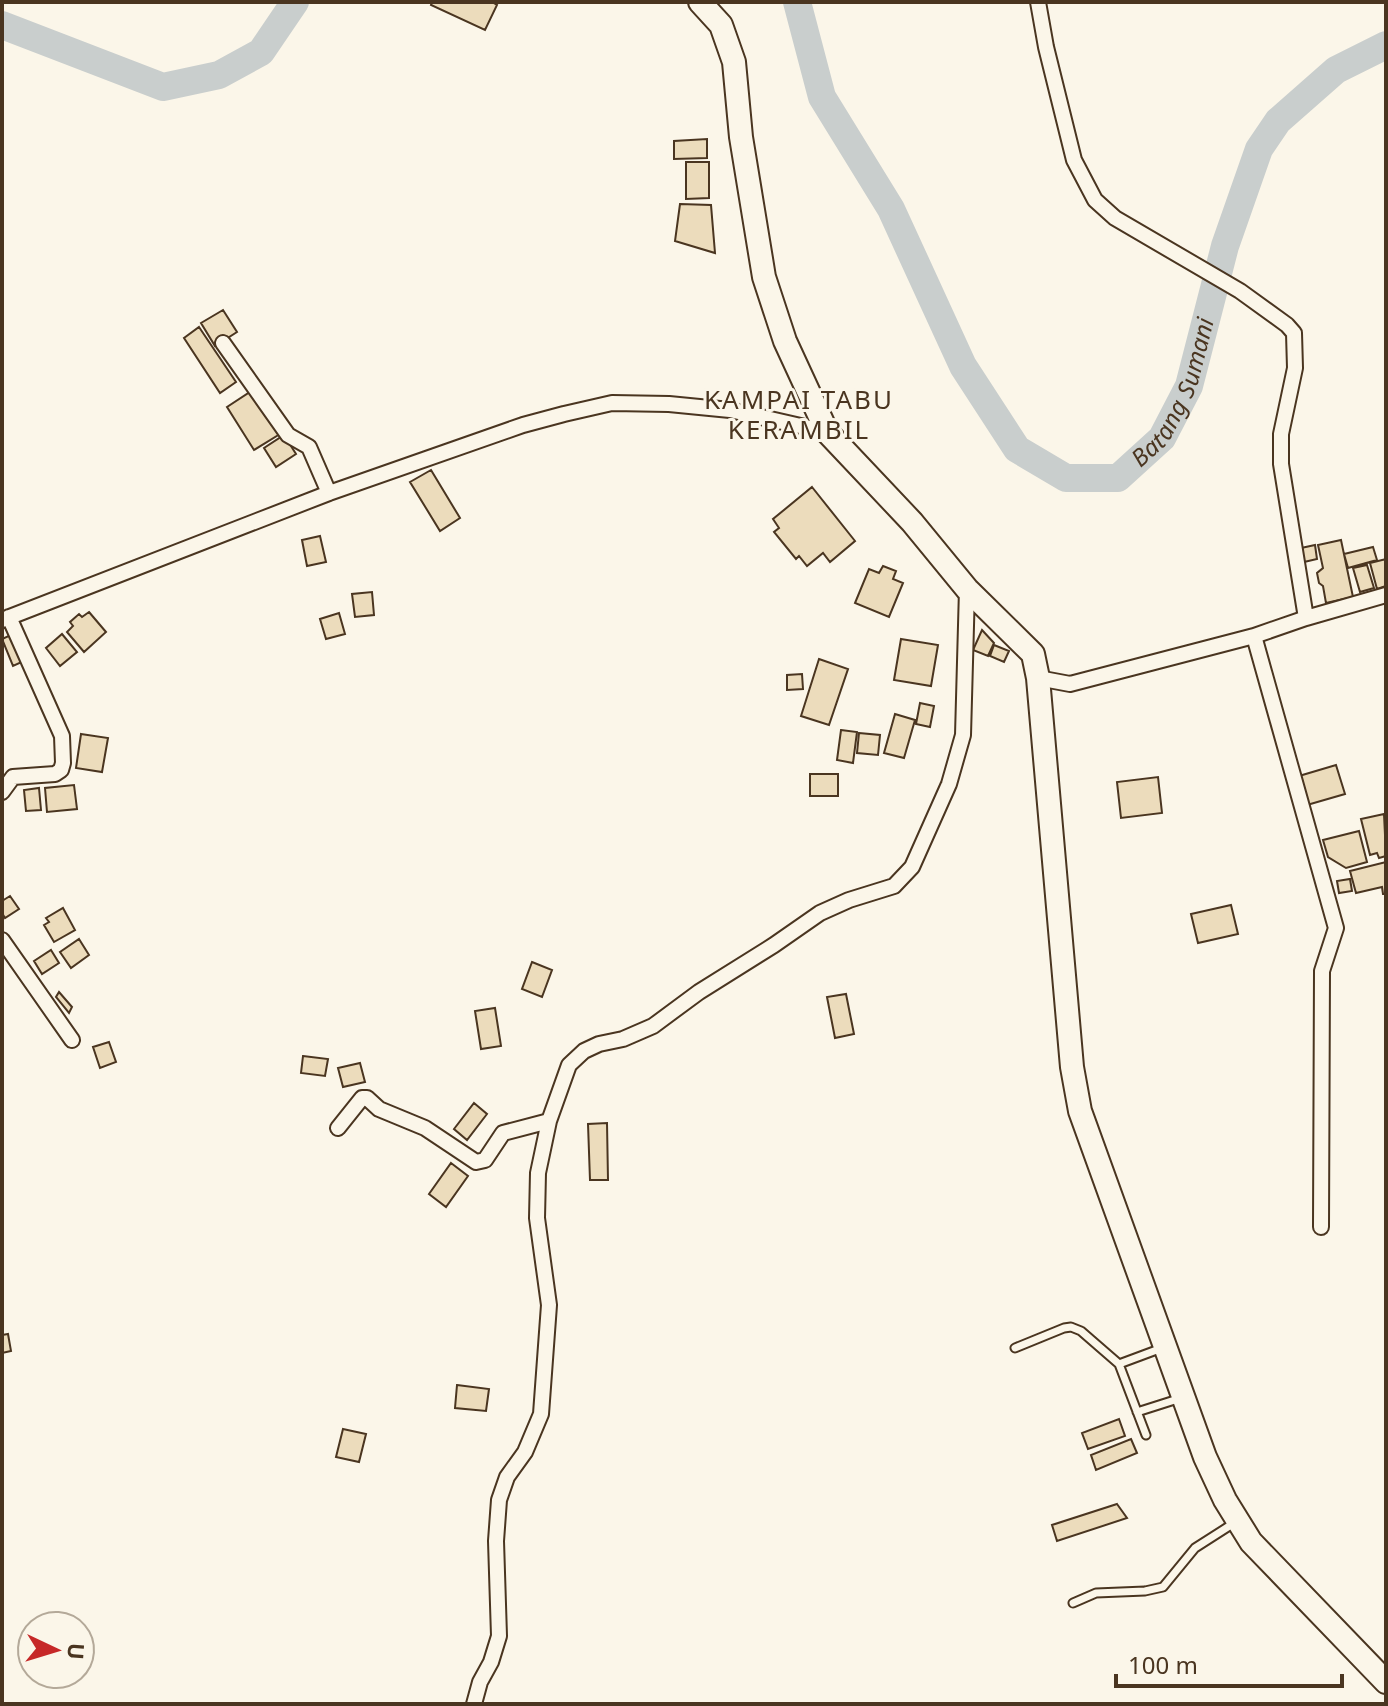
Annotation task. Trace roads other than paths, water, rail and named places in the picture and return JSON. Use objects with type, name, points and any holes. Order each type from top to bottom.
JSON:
[{"type":"highway","points":[[700,2],[721,25],[734,62],[741,137],[764,277],[785,341],[827,432],[912,522],[967,589],[1033,654],[1038,678],[1072,1067],[1080,1111],[1205,1457],[1237,1521],[1270,1564],[1386,1682]]},
{"type":"street","points":[[1038,2],[1046,47],[1080,172],[1104,210],[1240,291],[1294,333],[1295,368],[1281,434],[1281,464],[1306,618]]},
{"type":"street","points":[[223,343],[288,435],[309,447],[329,493]]},
{"type":"street","points":[[2,792],[13,777],[55,774],[61,770],[63,763],[62,736],[6,618],[329,493],[523,425],[612,403],[730,410],[827,432]]},
{"type":"street","points":[[474,1704],[499,1636],[496,1541],[499,1500],[507,1477],[537,1428],[544,1396],[549,1305],[536,1208],[540,1160],[549,1121],[569,1065],[584,1051],[599,1044],[623,1039],[653,1026],[820,913],[894,886],[912,867],[949,784],[963,735],[967,589]]},
{"type":"street","points":[[1038,678],[1070,684],[1254,636],[1386,595]]},
{"type":"street","points":[[1254,636],[1336,928],[1322,971],[1321,1227]]},
{"type":"street","points":[[2,940],[72,1040]]},
{"type":"street","points":[[338,1128],[362,1098],[367,1098],[379,1109],[425,1128],[471,1160],[480,1162],[485,1160],[503,1133],[549,1121]]},
{"type":"lane","points":[[1015,1348],[1071,1327],[1081,1331],[1119,1364],[1146,1435]]},
{"type":"lane","points":[[1119,1364],[1164,1347]]},
{"type":"lane","points":[[1137,1412],[1183,1397]]},
{"type":"lane","points":[[1073,1603],[1096,1593],[1163,1587],[1195,1548],[1237,1521]]},
{"type":"waterway","name":"Batang Sumani","points":[[2,25],[163,87],[219,75],[261,52],[295,2]]},
{"type":"waterway","name":"Batang Sumani","points":[[797,2],[822,97],[891,209],[963,366],[1017,449],[1066,478],[1118,478],[1162,438],[1189,386],[1225,246],[1259,149],[1278,121],[1336,70],[1386,45]]},
{"type":"district","name":"KAMPAI TABU KERAMBIL","points":[[799,415]]}]
